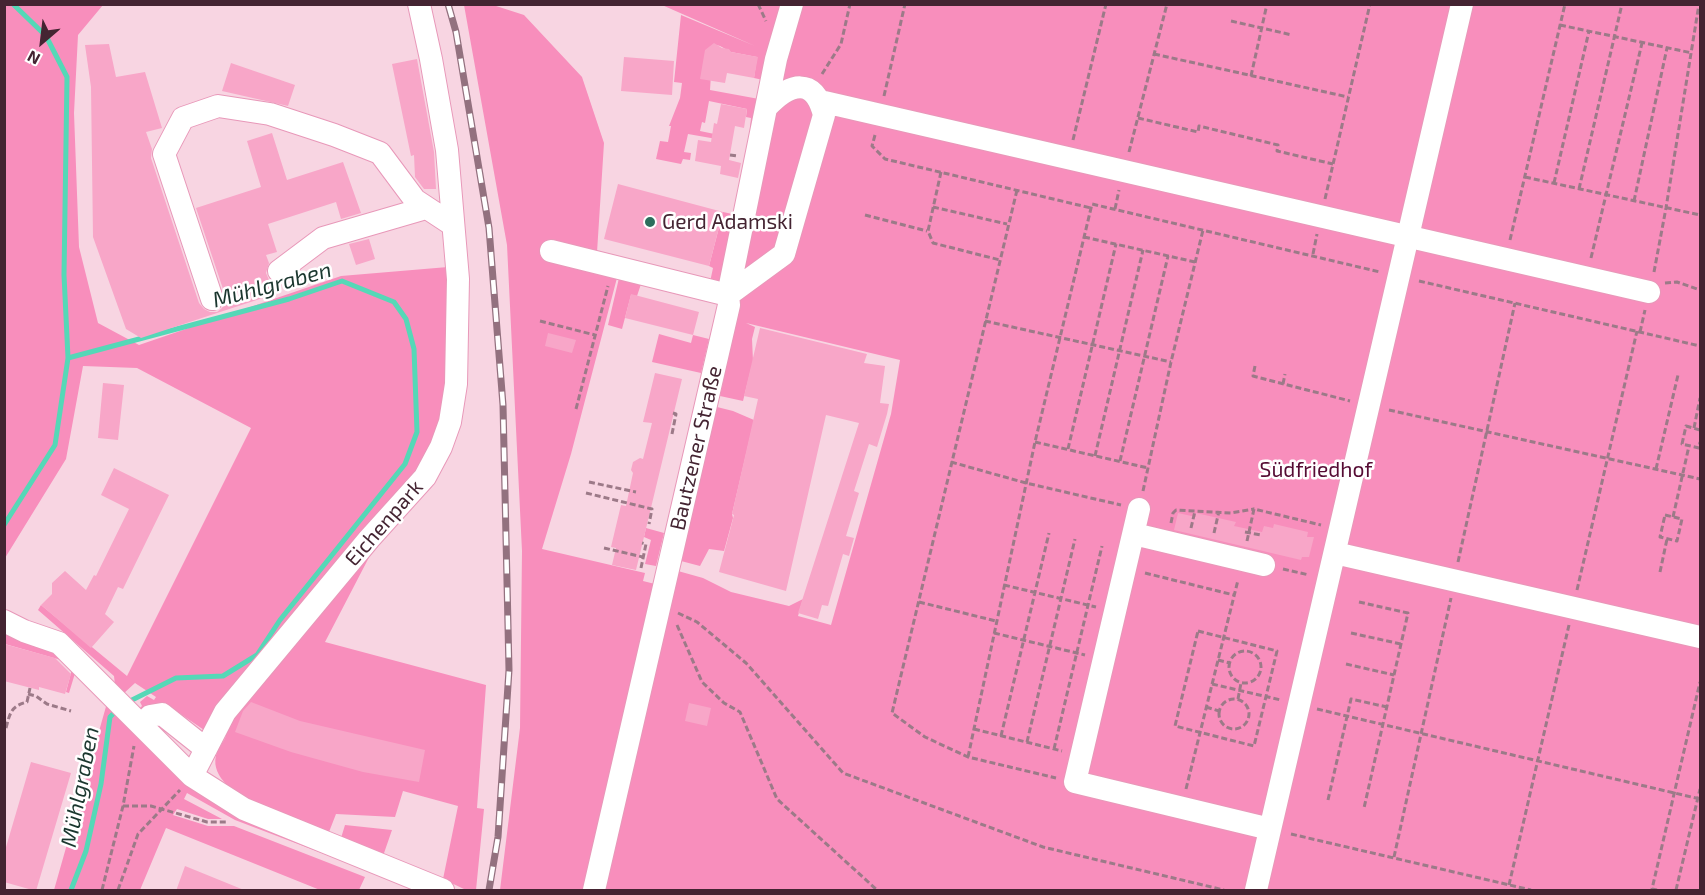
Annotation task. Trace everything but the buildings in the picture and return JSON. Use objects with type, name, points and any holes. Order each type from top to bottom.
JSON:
[{"type":"street","name":"Eichenpark","points":[[192,776],[225,712],[369,539],[425,477],[441,447],[450,422],[456,384],[458,279],[447,150],[419,4]]},
{"type":"street","name":"Bautzener Straße","points":[[594,891],[664,606],[729,305],[728,295],[776,59],[792,4]]},
{"type":"street","points":[[1256,891],[1462,4]]},
{"type":"street","points":[[767,107],[780,93],[795,87],[816,96],[1124,171],[1586,278],[1650,288]]},
{"type":"street","points":[[551,251],[728,295],[784,254],[824,115],[816,96]]},
{"type":"street","points":[[212,299],[164,154],[183,118],[218,106],[270,114],[380,153],[415,200],[453,225]]},
{"type":"street","points":[[279,271],[323,238],[426,208]]},
{"type":"street","points":[[1139,509],[1075,782],[1270,829]]},
{"type":"street","points":[[1134,534],[1252,554]]},
{"type":"street","points":[[1335,553],[1701,637]]},
{"type":"street","points":[[4,621],[24,631],[59,643],[113,696],[136,727],[192,776],[244,809],[443,891]]},
{"type":"street","points":[[136,727],[150,716],[162,714],[206,749]]},
{"type":"path","points":[[816,96],[841,44],[850,4]]},
{"type":"path","points":[[1069,158],[1106,4]]},
{"type":"path","points":[[1115,209],[1166,5],[1160,4]]},
{"type":"path","points":[[1251,76],[1267,4]]},
{"type":"path","points":[[1313,255],[1370,4]]},
{"type":"path","points":[[1505,259],[1565,4]]},
{"type":"path","points":[[1579,189],[1622,4]]},
{"type":"path","points":[[1640,332],[1666,208],[1699,4]]},
{"type":"path","points":[[1231,21],[1292,35]]},
{"type":"path","points":[[1560,25],[1692,53]]},
{"type":"path","points":[[1554,183],[1589,31]]},
{"type":"path","points":[[1586,278],[1642,43]]},
{"type":"path","points":[[1634,201],[1667,48]]},
{"type":"path","points":[[1154,54],[1348,97]]},
{"type":"path","points":[[1138,118],[1198,132],[1199,126],[1278,145],[1276,151],[1333,164]]},
{"type":"path","points":[[941,172],[928,231],[933,243],[1000,260]]},
{"type":"path","points":[[1525,177],[1701,215]]},
{"type":"path","points":[[1017,190],[892,713],[925,737],[968,757],[1075,782]]},
{"type":"path","points":[[968,757],[1035,442],[1092,206],[1076,204]]},
{"type":"path","points":[[933,207],[1008,225]]},
{"type":"path","points":[[865,215],[928,231]]},
{"type":"path","points":[[951,462],[1026,483],[1139,509],[1203,230]]},
{"type":"path","points":[[1084,237],[1195,262]]},
{"type":"path","points":[[1068,449],[1116,244]]},
{"type":"path","points":[[1095,456],[1143,250]]},
{"type":"path","points":[[1120,461],[1168,256]]},
{"type":"path","points":[[576,409],[612,267]]},
{"type":"path","points":[[1650,288],[1677,282],[1701,290]]},
{"type":"path","points":[[540,321],[595,335]]},
{"type":"path","points":[[985,321],[1171,362]]},
{"type":"path","points":[[1256,366],[1253,376],[1369,406],[1701,479]]},
{"type":"path","points":[[1283,384],[1285,374]]},
{"type":"path","points":[[1656,469],[1678,375]]},
{"type":"path","points":[[1694,428],[1701,398]]},
{"type":"path","points":[[672,434],[676,414],[673,413]]},
{"type":"path","points":[[1701,430],[1686,426],[1682,444],[1699,448],[1701,442]]},
{"type":"path","points":[[1035,442],[1148,468]]},
{"type":"path","points":[[1672,517],[1689,446]]},
{"type":"path","points":[[589,482],[636,492]]},
{"type":"path","points":[[586,493],[652,509],[649,524]]},
{"type":"path","points":[[1173,513],[1176,510],[1231,513],[1254,509],[1340,529]]},
{"type":"path","points":[[1181,808],[1234,595],[1252,554],[1247,532],[1254,509]]},
{"type":"path","points":[[1190,534],[1195,511]]},
{"type":"path","points":[[1214,530],[1219,511]]},
{"type":"path","points":[[1665,515],[1672,517],[1682,519],[1677,541],[1660,537],[1665,515]]},
{"type":"path","points":[[1247,532],[1261,536]]},
{"type":"path","points":[[1001,736],[1049,533]]},
{"type":"path","points":[[1027,742],[1075,539]]},
{"type":"path","points":[[1660,572],[1667,539]]},
{"type":"path","points":[[641,568],[646,544],[642,543]]},
{"type":"path","points":[[1054,749],[1102,546]]},
{"type":"path","points":[[604,548],[643,557]]},
{"type":"path","points":[[1252,554],[1328,579]]},
{"type":"path","points":[[1126,568],[1234,595]]},
{"type":"path","points":[[1004,585],[1116,612]]},
{"type":"path","points":[[918,602],[996,621]]},
{"type":"path","points":[[1359,602],[1408,613],[1364,808]]},
{"type":"path","points":[[664,606],[702,682],[724,703],[740,712],[777,800],[877,891]]},
{"type":"path","points":[[664,606],[697,622],[746,663],[843,773],[1043,847],[1224,891]]},
{"type":"path","points":[[1198,631],[1251,644],[1277,651],[1254,746],[1175,726],[1198,631]]},
{"type":"path","points":[[994,633],[1104,659]]},
{"type":"path","points":[[1352,633],[1401,644]]},
{"type":"path","points":[[1249,652],[1251,644]]},
{"type":"path","points":[[1249,652],[1259,659],[1261,671],[1253,681],[1242,682],[1232,675],[1230,663],[1237,654],[1249,652]]},
{"type":"path","points":[[1218,660],[1230,663]]},
{"type":"path","points":[[1346,664],[1394,675]]},
{"type":"path","points":[[1238,699],[1242,682]]},
{"type":"path","points":[[1657,891],[1652,889],[1701,682]]},
{"type":"path","points":[[1212,684],[1699,799]]},
{"type":"path","points":[[6,728],[11,710],[17,704],[27,702],[30,688]]},
{"type":"path","points":[[28,694],[36,696],[47,704],[71,711]]},
{"type":"path","points":[[1238,699],[1247,706],[1249,718],[1243,727],[1231,729],[1221,723],[1219,711],[1226,701],[1238,699]]},
{"type":"path","points":[[1328,800],[1351,699],[1387,707]]},
{"type":"path","points":[[1206,707],[1219,711]]},
{"type":"path","points":[[102,891],[123,806],[136,727]]},
{"type":"path","points":[[974,729],[1082,756]]},
{"type":"path","points":[[1228,740],[1231,729]]},
{"type":"path","points":[[1676,891],[1701,789]]},
{"type":"path","points":[[123,806],[151,806],[207,822],[234,822]]},
{"type":"path","points":[[118,891],[138,834],[164,808]]},
{"type":"path","points":[[1270,829],[1531,891]]},
{"type":"green space","points":[[5,5],[103,5],[78,35],[74,113],[79,247],[98,323],[139,345],[341,276],[448,267],[446,389],[432,444],[404,490],[325,642],[486,685],[477,808],[484,809],[476,890],[466,890],[443,879],[458,806],[403,791],[395,817],[336,814],[329,832],[257,804],[238,794],[224,782],[216,768],[217,752],[226,736],[204,730],[169,706],[134,714],[142,706],[140,702],[147,696],[154,700],[156,697],[135,683],[122,695],[115,685],[114,676],[38,610],[41,605],[127,676],[251,428],[137,368],[83,366],[66,459],[5,558]]},
{"type":"green space","points":[[464,5],[493,5],[524,15],[582,77],[604,143],[596,268],[618,274],[571,454],[542,549],[645,573],[643,581],[655,584],[588,890],[500,890],[520,728],[522,551],[507,245]]},
{"type":"green space","points":[[662,5],[783,5],[763,80],[754,78],[757,57],[731,52],[713,44],[710,90],[759,99],[754,129],[750,128],[751,118],[746,117],[747,109],[709,101],[705,123],[702,122],[700,131],[729,137],[728,141],[688,134],[684,152],[691,153],[690,160],[683,159],[681,164],[656,159],[660,141],[668,142],[671,126],[669,126],[680,98],[682,83],[674,82],[681,15],[755,46]]},
{"type":"green space","name":"Südfriedhof","points":[[802,5],[1700,5],[1700,890],[602,890],[678,571],[703,578],[731,592],[789,606],[803,599],[798,616],[831,625],[891,414],[900,360],[746,323],[755,327],[752,339],[753,361],[743,401],[720,396],[783,72]]},
{"type":"green space","points":[[723,212],[737,215],[721,283],[710,282],[713,268],[709,266]]},
{"type":"green space","points":[[619,278],[641,284],[637,296],[631,295],[622,329],[608,325]]},
{"type":"green space","points":[[659,334],[691,343],[693,335],[709,339],[701,373],[652,362]]},
{"type":"green space","points":[[717,407],[754,420],[724,551],[709,549],[700,566],[681,561]]},
{"type":"green space","points":[[646,528],[664,533],[656,566],[645,564],[651,540],[644,537]]},
{"type":"green space","points":[[4,630],[60,652],[76,670],[69,693],[66,692],[72,669],[61,660],[5,644]]},
{"type":"green space","points":[[107,703],[191,787],[369,871],[235,820],[187,793],[184,799],[222,819],[208,819],[177,809],[173,815],[208,826],[234,826],[365,877],[359,890],[320,890],[166,828],[140,890],[54,890]]},
{"type":"green space","points":[[345,825],[392,830],[383,856],[341,838]]},
{"type":"waterway","name":"Mühlgraben","points":[[4,525],[55,445],[68,358],[64,275],[67,77],[46,36],[13,4]]},
{"type":"waterway","name":"Mühlgraben","points":[[68,358],[289,299],[342,281],[394,302],[406,319],[414,349],[417,432],[405,464],[280,620],[257,655],[223,676],[176,678],[126,703]]},
{"type":"waterway","name":"Mühlgraben","points":[[71,890],[86,851],[101,784],[110,717],[118,709]]},
{"type":"railway","points":[[448,4],[456,32],[489,228],[503,405],[509,670],[498,837],[489,890]]},
{"type":"place","name":"Gerd Adamski","points":[[650,222]]}]
